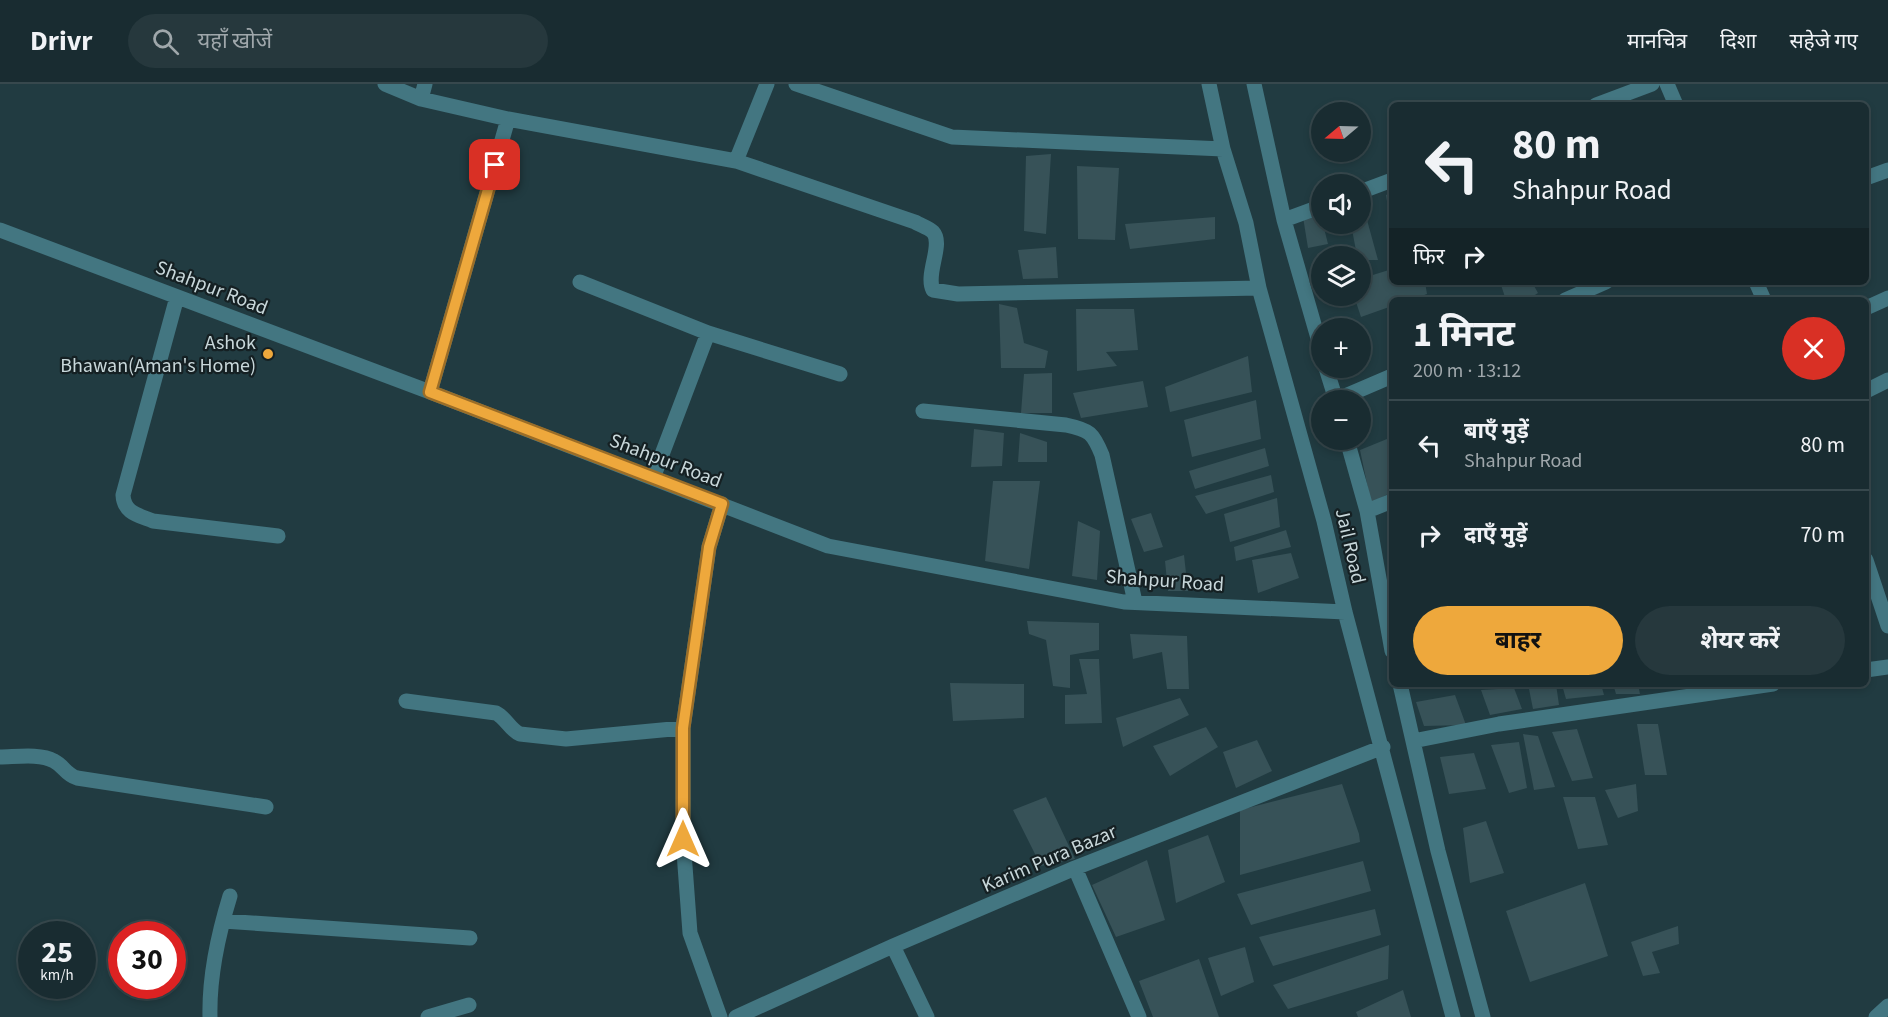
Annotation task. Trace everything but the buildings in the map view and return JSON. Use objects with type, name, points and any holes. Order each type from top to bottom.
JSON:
[{"type":"street","points":[[386,84],[423,91],[508,119],[736,161],[915,222],[933,232],[936,238],[930,280],[931,288],[937,292],[958,294],[1259,288]]},
{"type":"street","points":[[736,161],[767,84]]},
{"type":"street","points":[[796,84],[952,136],[1223,149]]},
{"type":"street","name":"Jail Road","points":[[1209,84],[1223,149],[1246,223],[1259,288],[1324,521],[1345,612],[1383,747],[1453,1017]]},
{"type":"street","points":[[1256,84],[1284,220],[1312,318]]},
{"type":"street","points":[[1604,102],[1652,84]]},
{"type":"street","points":[[1667,84],[1675,102]]},
{"type":"street","points":[[430,392],[508,119]]},
{"type":"street","points":[[1869,177],[1888,170]]},
{"type":"street","points":[[1371,188],[1389,181]]},
{"type":"street","points":[[1284,220],[1311,210]]},
{"type":"street","name":"Shahpur Road","points":[[0,230],[430,392],[828,546],[1124,602],[1345,612]]},
{"type":"street","points":[[580,282],[708,333],[840,374]]},
{"type":"street","points":[[1572,297],[1599,285]]},
{"type":"street","points":[[177,297],[123,495],[125,506],[136,515],[153,520],[278,536]]},
{"type":"street","points":[[1869,307],[1888,298]]},
{"type":"street","points":[[653,478],[708,333]]},
{"type":"street","points":[[1359,390],[1389,377]]},
{"type":"street","points":[[1869,390],[1888,380]]},
{"type":"street","points":[[923,411],[1066,425],[1084,429],[1094,437],[1102,455],[1135,602]]},
{"type":"street","name":"Jail Road","points":[[1350,450],[1367,511],[1389,631]]},
{"type":"street","points":[[1367,511],[1389,502]]},
{"type":"street","points":[[720,1017],[690,933],[683,839],[683,728],[709,547],[722,504]]},
{"type":"street","points":[[1869,569],[1888,626]]},
{"type":"street","points":[[1869,670],[1888,667]]},
{"type":"street","points":[[1401,687],[1438,850],[1483,1017]]},
{"type":"street","points":[[1413,741],[1499,724],[1752,687]]},
{"type":"street","points":[[406,701],[496,713],[520,734],[566,739],[683,728]]},
{"type":"street","name":"Karim Pura Bazar","points":[[736,1017],[893,946],[1075,868],[1383,747]]},
{"type":"street","points":[[0,758],[37,757],[52,760],[66,774],[77,778],[266,807]]},
{"type":"street","points":[[1075,868],[1139,1017]]},
{"type":"street","points":[[210,1017],[209,999],[223,921],[230,896]]},
{"type":"street","points":[[223,921],[470,938]]},
{"type":"street","points":[[893,946],[927,1017]]},
{"type":"street","points":[[428,1017],[469,1005]]},
{"type":"street","points":[[1876,1017],[1888,1005]]},
{"type":"place","name":"Ashok Bhawan(Aman's Home)","points":[[268,354]]},
{"type":"route","points":[[495,165],[430,392],[722,504],[709,547],[683,728],[683,839]]}]
